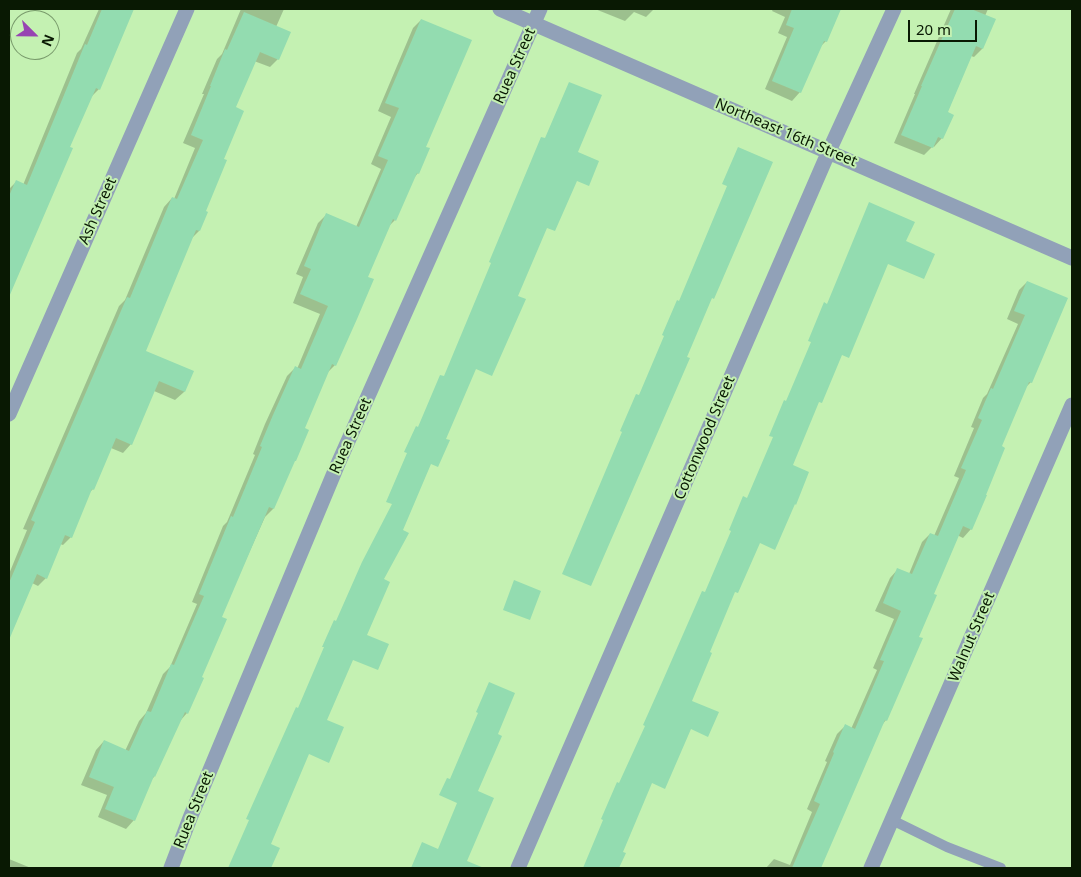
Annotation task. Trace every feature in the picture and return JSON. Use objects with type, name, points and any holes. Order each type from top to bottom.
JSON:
[{"type":"street","name":"Ash Street","points":[[9,414],[187,9]]},
{"type":"street","name":"Northeast 16th Street","points":[[500,9],[1072,258]]},
{"type":"street","name":"Ruea Street","points":[[171,868],[190,818],[337,466],[540,9]]},
{"type":"street","name":"Cottonwood Street","points":[[518,868],[829,151],[894,9]]},
{"type":"street","name":"Walnut Street","points":[[871,868],[1072,405]]},
{"type":"lane","points":[[892,820],[947,847],[1001,868]]},
{"type":"building","points":[[102,9],[134,9],[100,90],[96,88],[70,147],[73,148],[9,297],[9,196],[16,180],[27,185],[85,44],[87,45]]},
{"type":"building","points":[[792,9],[841,9],[827,42],[824,41],[801,93],[772,81],[794,28],[786,25]]},
{"type":"building","points":[[955,9],[971,9],[996,19],[983,49],[976,46],[948,112],[954,115],[943,139],[938,137],[933,148],[901,135]]},
{"type":"building","points":[[244,12],[291,32],[279,60],[260,52],[236,107],[244,111],[224,159],[227,160],[206,211],[208,212],[200,231],[196,230],[146,351],[194,371],[185,392],[159,381],[132,445],[116,438],[72,538],[65,535],[47,579],[37,574],[9,640],[9,583],[35,522],[31,520],[127,297],[130,298],[172,197],[177,199],[203,140],[191,135],[225,49],[227,50]]},
{"type":"building","points":[[421,19],[472,40],[426,147],[430,148],[419,174],[417,173],[396,221],[393,219],[368,277],[374,279],[336,366],[332,364],[305,428],[309,430],[296,461],[274,509],[269,507],[222,617],[227,619],[202,677],[204,678],[188,714],[185,712],[154,776],[135,821],[105,809],[114,787],[89,777],[104,740],[129,751],[147,711],[151,712],[171,664],[174,665],[204,596],[199,594],[262,447],[260,446],[273,415],[295,366],[301,369],[328,306],[300,294],[311,269],[304,266],[326,213],[359,227],[388,160],[378,156],[399,108],[385,103]]},
{"type":"building","points":[[569,82],[602,95],[578,152],[599,161],[589,186],[577,181],[555,231],[547,228],[518,296],[526,299],[492,376],[476,369],[446,439],[450,440],[438,467],[431,464],[403,530],[409,533],[384,579],[390,582],[367,635],[389,644],[378,670],[353,660],[327,720],[344,727],[329,763],[309,754],[271,844],[280,848],[271,868],[228,868],[249,820],[246,819],[296,707],[298,708],[334,620],[336,621],[362,562],[392,504],[386,502],[407,453],[404,452],[416,426],[418,427],[440,375],[444,376],[541,137],[545,138]]},
{"type":"building","points":[[738,147],[773,162],[714,299],[712,298],[687,357],[690,358],[591,586],[562,574],[622,432],[620,431],[636,394],[639,395],[664,336],[662,335],[677,300],[679,301],[727,186],[722,184]]},
{"type":"building","points":[[869,202],[915,222],[906,241],[935,254],[924,279],[888,264],[849,358],[842,355],[822,403],[819,402],[793,465],[809,472],[796,505],[775,550],[760,543],[738,593],[735,592],[692,701],[719,712],[708,737],[691,729],[665,789],[652,783],[623,852],[626,853],[619,868],[583,868],[617,782],[619,783],[645,726],[643,725],[702,591],[705,592],[731,531],[729,530],[743,496],[747,498],[773,437],[769,436],[811,342],[808,341],[824,302],[827,304]]},
{"type":"building","points":[[1027,281],[1068,298],[1032,383],[1029,382],[1002,446],[1005,448],[972,530],[963,526],[934,594],[937,595],[919,637],[923,638],[821,868],[792,868],[820,804],[814,801],[845,724],[855,729],[884,661],[880,660],[901,611],[883,603],[897,568],[912,574],[930,533],[938,536],[966,470],[961,468],[982,420],[978,418],[991,388],[993,389],[1025,315],[1014,311]]},
{"type":"building","points":[[514,580],[541,591],[530,620],[503,610]]},
{"type":"building","points":[[489,682],[515,693],[498,734],[502,736],[478,791],[494,798],[467,861],[484,868],[411,868],[422,842],[438,849],[457,803],[439,795],[447,778],[450,779]]}]
